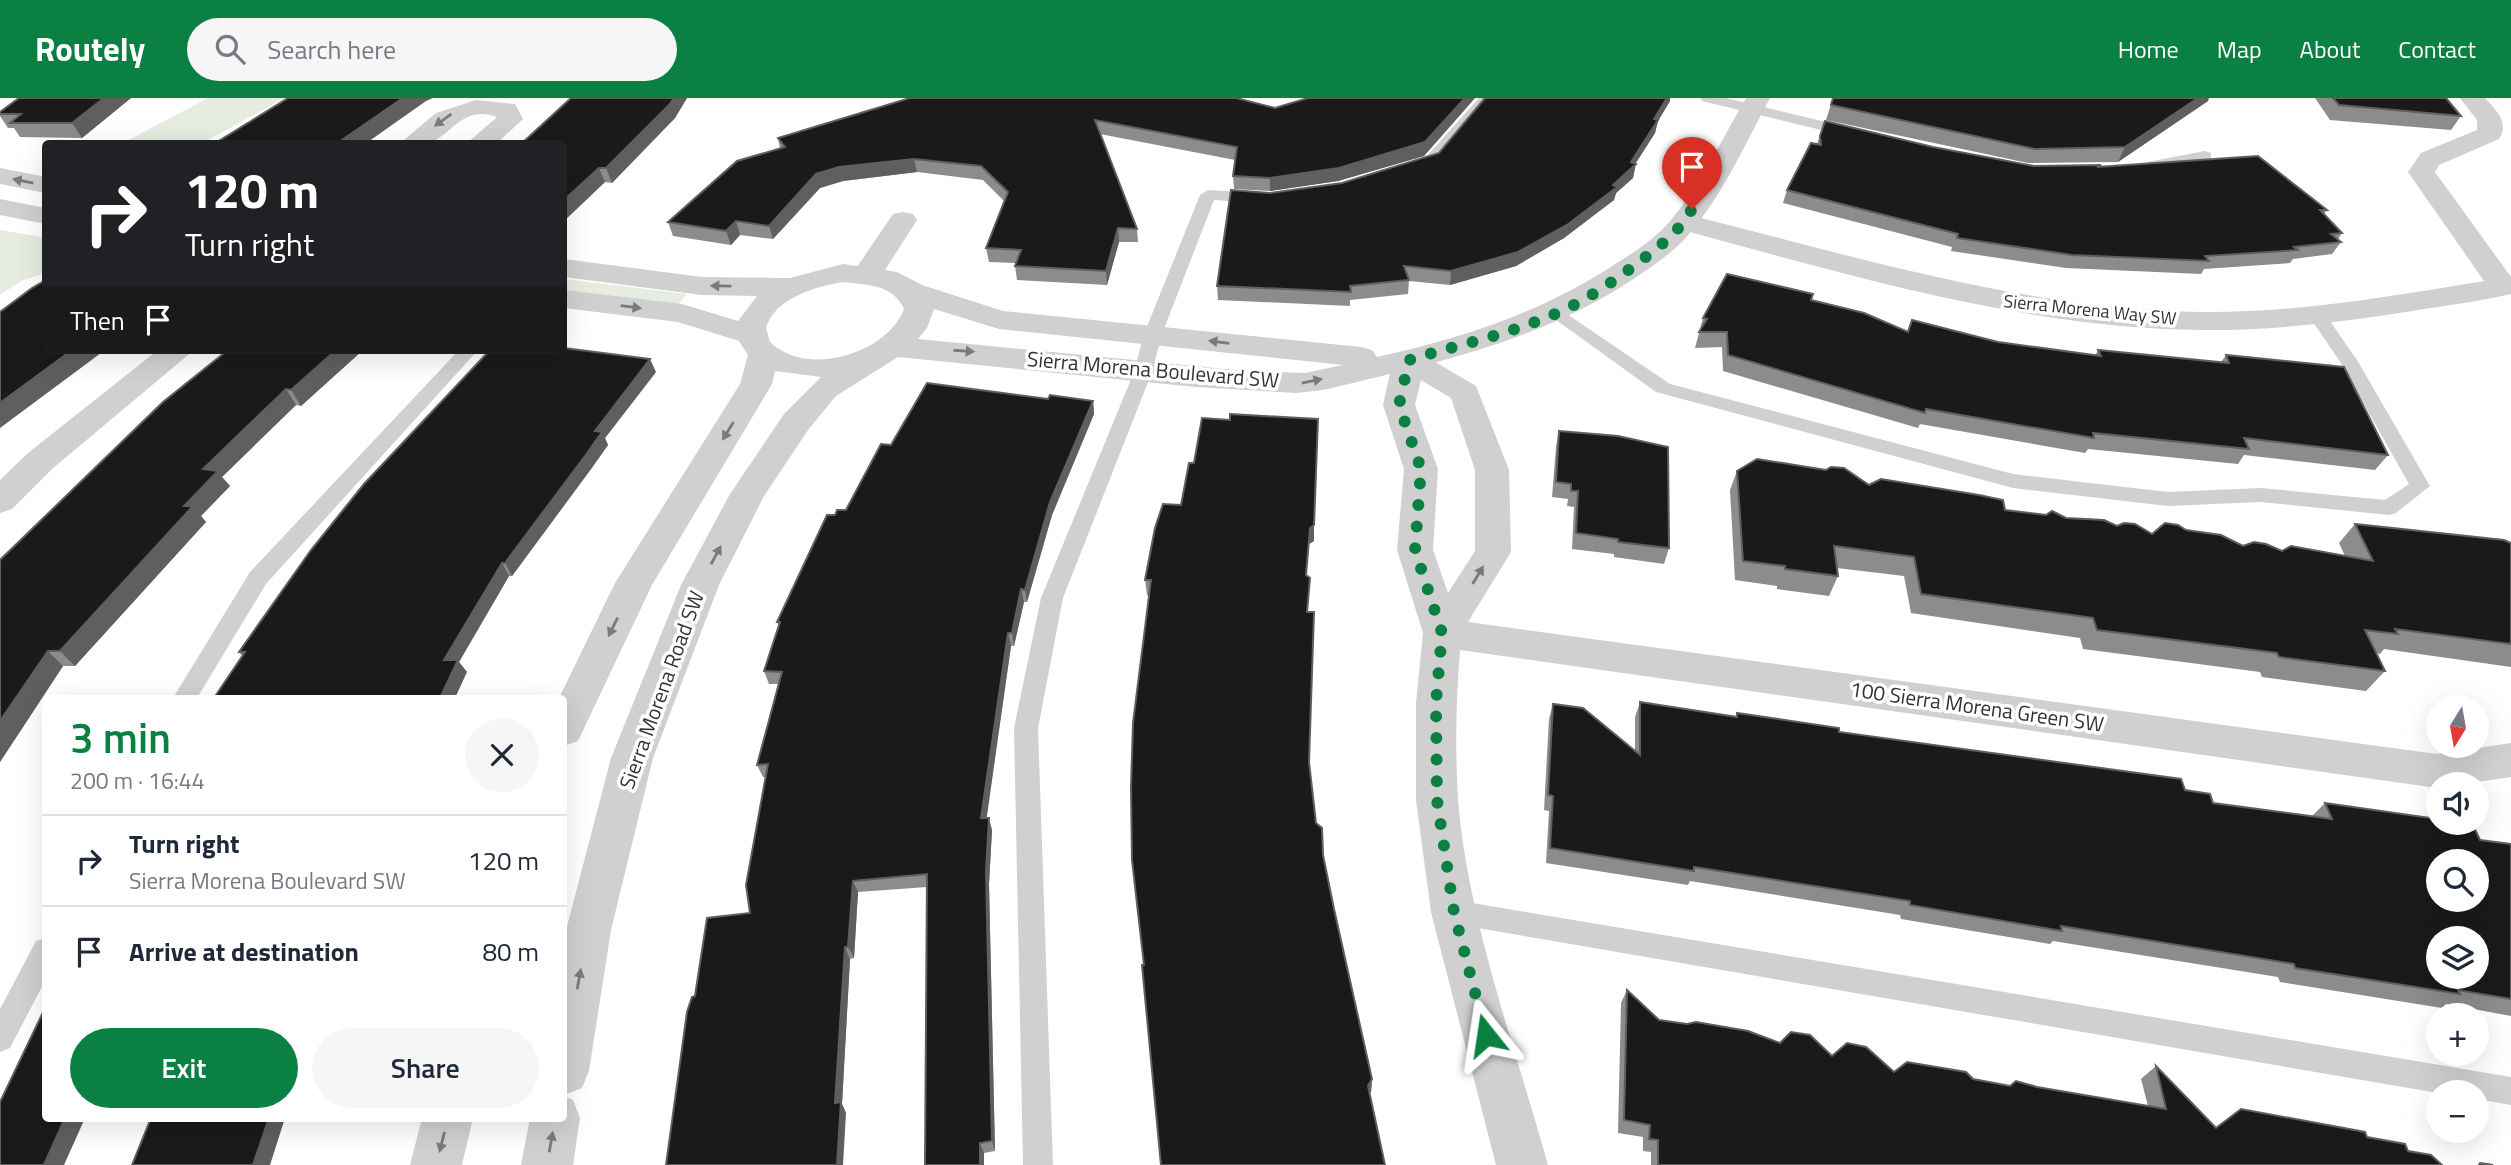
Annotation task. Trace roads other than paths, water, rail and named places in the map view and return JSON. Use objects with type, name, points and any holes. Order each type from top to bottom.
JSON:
[{"type":"street","name":"Sierra Morena Way SW","points":[[1685,222],[1906,281],[2028,306],[2185,320],[2317,315],[2503,287],[2421,172],[2430,159],[2490,134],[2490,119],[2472,98]]},
{"type":"street","name":"Sierra Morena Boulevard SW","points":[[881,354],[981,353],[1143,372],[1300,383],[1409,360],[1517,329],[1558,313],[1612,281],[1652,253],[1685,222],[1755,103]]},
{"type":"street","points":[[417,140],[450,114],[474,105],[506,109],[510,119],[484,140]]},
{"type":"street","points":[[0,176],[42,185]]},
{"type":"street","points":[[0,207],[42,215]]},
{"type":"street","points":[[868,273],[904,220]]},
{"type":"street","points":[[567,268],[702,286],[789,287]]},
{"type":"street","points":[[567,299],[682,313],[758,344],[782,363],[808,369],[837,368],[881,354],[918,321],[918,301],[913,292],[892,279],[868,273],[824,276],[789,287],[764,304],[757,315],[758,344],[757,384],[634,583],[567,724]]},
{"type":"street","name":"Sierra Morena Boulevard SW","points":[[913,292],[999,320],[1153,334],[1306,353],[1409,360]]},
{"type":"street","points":[[0,500],[40,461],[173,354]]},
{"type":"street","name":"Sierra Morena Road SW","points":[[567,1053],[588,930],[632,758],[700,585],[748,494],[796,422],[825,389],[881,354]]},
{"type":"street","points":[[1442,633],[1493,552],[1492,470],[1465,393],[1409,360],[1399,405],[1421,469],[1415,550],[1442,633],[1436,703],[1437,800],[1454,912],[1522,1165]]},
{"type":"street","name":"100 Sierra Morena Green SW","points":[[1442,633],[2437,771],[2511,760]]},
{"type":"street","points":[[436,1165],[447,1122]]},
{"type":"street","points":[[547,1165],[554,1122]]},
{"type":"lane","points":[[1392,173],[1431,161],[1487,98]]},
{"type":"lane","points":[[1707,98],[1755,103],[1864,136]]},
{"type":"lane","points":[[2134,169],[2206,156]]},
{"type":"lane","points":[[1038,1165],[1026,728],[1052,598],[1143,372],[1153,334],[1208,195],[1282,197]]},
{"type":"lane","points":[[1558,313],[1663,388],[2012,481],[2168,499],[2261,495],[2389,508],[2420,486],[2348,360],[2317,315]]},
{"type":"lane","points":[[187,695],[258,579],[465,354]]},
{"type":"lane","points":[[1454,912],[2511,1091]]},
{"type":"lane","points":[[0,1038],[42,958]]}]
